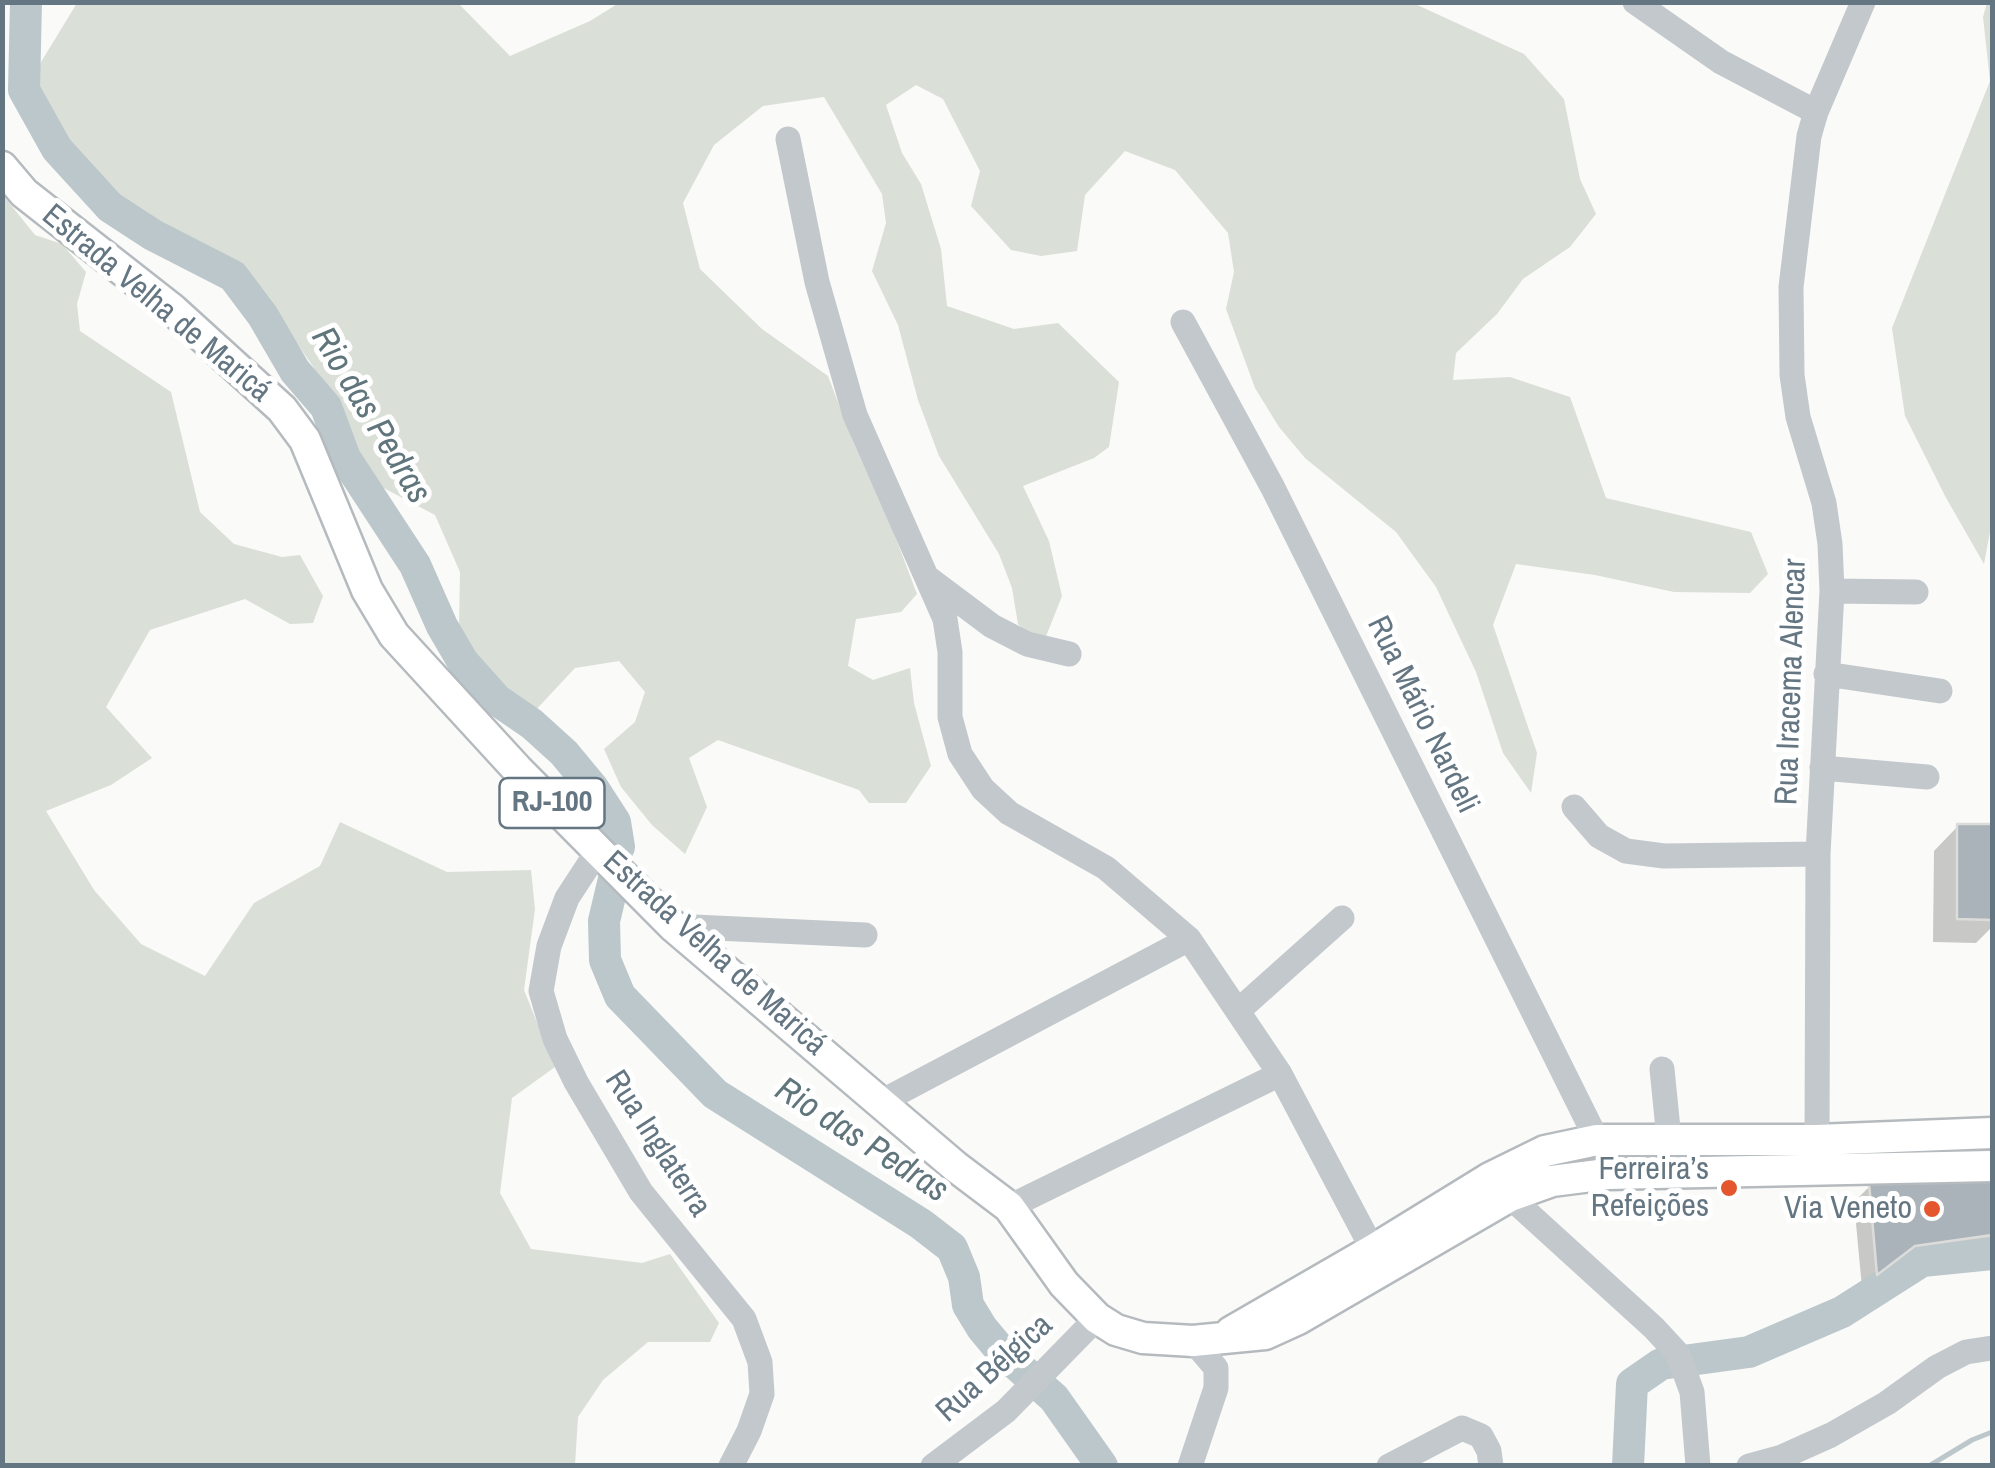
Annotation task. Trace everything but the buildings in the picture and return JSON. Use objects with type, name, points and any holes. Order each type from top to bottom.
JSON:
[{"type":"main road","name":"Estrada Velha de Maricá","points":[[2,168],[24,194],[172,309],[282,409],[305,440],[367,590],[394,635],[517,769],[673,926],[1009,1207],[1064,1284],[1116,1330],[1143,1338],[1205,1340],[1264,1334],[1298,1320],[1500,1187],[1545,1150],[1597,1140],[1817,1140],[1988,1132]]},
{"type":"main road","name":"Estrada Velha de Maricá","points":[[1205,1340],[1500,1187],[1607,1174],[1992,1166]]},
{"type":"street","points":[[1634,2],[1721,62],[1816,112]]},
{"type":"street","name":"Rua Iracema Alencar","points":[[1817,1140],[1818,854],[1832,591],[1828,531],[1798,417],[1790,335],[1798,206],[1816,112],[1864,2]]},
{"type":"street","points":[[788,139],[817,282],[856,416],[944,619],[950,717],[960,754],[983,789],[1024,823],[1106,868],[1189,939],[1280,1074],[1374,1250]]},
{"type":"street","name":"Rua Mário Nardeli","points":[[1183,322],[1274,488],[1597,1140]]},
{"type":"street","points":[[928,578],[992,626],[1027,644],[1069,654]]},
{"type":"street","points":[[1832,591],[1916,592]]},
{"type":"street","points":[[1826,674],[1940,691]]},
{"type":"street","points":[[1822,768],[1927,776]]},
{"type":"street","points":[[1574,807],[1599,836],[1626,851],[1664,856],[1818,854]]},
{"type":"street","name":"Rua Inglaterra","points":[[599,849],[567,898],[549,946],[541,992],[555,1038],[576,1082],[641,1192],[744,1319],[760,1362],[762,1394],[749,1431],[730,1466]]},
{"type":"street","points":[[1238,1010],[1342,918]]},
{"type":"street","points":[[673,926],[865,935]]},
{"type":"street","points":[[879,1102],[1189,939]]},
{"type":"street","points":[[1662,1069],[1669,1139]]},
{"type":"street","points":[[1009,1207],[1280,1074]]},
{"type":"street","points":[[1500,1187],[1678,1354],[1692,1392],[1698,1466]]},
{"type":"street","name":"Rua Bélgica","points":[[933,1466],[1006,1411],[1098,1318]]},
{"type":"street","points":[[1190,1466],[1216,1388],[1216,1368],[1205,1340]]},
{"type":"street","points":[[1749,1466],[1831,1435],[1888,1403],[1937,1367],[1966,1352],[1992,1348]]},
{"type":"street","points":[[1390,1466],[1462,1428],[1482,1436],[1491,1466]]},
{"type":"shaded area","points":[[77,3],[458,3],[510,56],[590,21],[619,3],[1413,3],[1524,54],[1564,99],[1580,179],[1596,214],[1570,247],[1523,279],[1497,314],[1456,353],[1453,380],[1510,377],[1570,397],[1606,498],[1751,532],[1768,574],[1750,593],[1674,592],[1516,564],[1493,625],[1537,753],[1531,793],[1503,753],[1476,672],[1436,587],[1396,532],[1305,458],[1279,427],[1255,388],[1226,309],[1234,272],[1228,233],[1175,170],[1125,151],[1085,195],[1077,251],[1041,256],[1011,250],[971,206],[980,171],[943,99],[916,85],[886,105],[902,153],[921,184],[941,249],[947,306],[1014,329],[1058,323],[1119,382],[1109,447],[1094,458],[1023,486],[1049,541],[1062,596],[1041,649],[1018,624],[1012,588],[999,554],[939,456],[918,400],[898,325],[872,271],[886,223],[882,194],[824,97],[763,106],[714,145],[683,203],[700,269],[762,329],[828,376],[917,594],[901,612],[856,619],[848,666],[873,680],[910,668],[914,703],[931,766],[906,803],[869,803],[859,790],[718,740],[689,758],[707,807],[685,854],[652,825],[621,787],[604,749],[635,722],[645,692],[619,661],[575,668],[533,713],[490,678],[459,628],[460,572],[435,515],[376,484],[312,365],[260,290],[153,235],[110,207],[57,149],[24,90]]},
{"type":"shaded area","points":[[1987,3],[1992,3],[1992,521],[1984,564],[1905,416],[1892,328],[1990,81],[1983,17]]},
{"type":"shaded area","points":[[2,194],[35,235],[62,244],[86,272],[77,304],[80,331],[171,392],[200,512],[234,544],[282,557],[300,555],[323,596],[313,623],[290,624],[245,599],[150,630],[106,707],[152,758],[111,785],[46,811],[94,890],[141,944],[205,976],[254,903],[320,866],[340,822],[447,872],[531,870],[535,909],[524,990],[555,1067],[512,1098],[500,1193],[531,1249],[642,1263],[670,1254],[719,1323],[710,1342],[648,1342],[603,1380],[578,1417],[575,1465],[3,1465]]},
{"type":"waterway","name":"Rio das Pedras","points":[[26,2],[24,90],[57,149],[110,207],[153,235],[233,276],[263,316],[295,371],[326,407],[345,458],[415,565],[463,662],[497,700],[564,753],[615,822],[619,847]]},
{"type":"waterway","name":"Rio das Pedras","points":[[614,879],[604,921],[605,960],[620,996],[715,1094],[921,1224],[952,1248],[964,1277],[968,1305],[982,1328],[1002,1352],[1054,1398],[1102,1466]]},
{"type":"waterway","points":[[1628,1466],[1632,1384],[1661,1364],[1749,1352],[1842,1312],[1922,1261],[1992,1254]]},
{"type":"waterway","points":[[1929,1466],[1992,1432]]},
{"type":"place","name":"Ferreira’s Refeições","points":[[1729,1188]]},
{"type":"place","name":"Via Veneto","points":[[1932,1209]]}]
